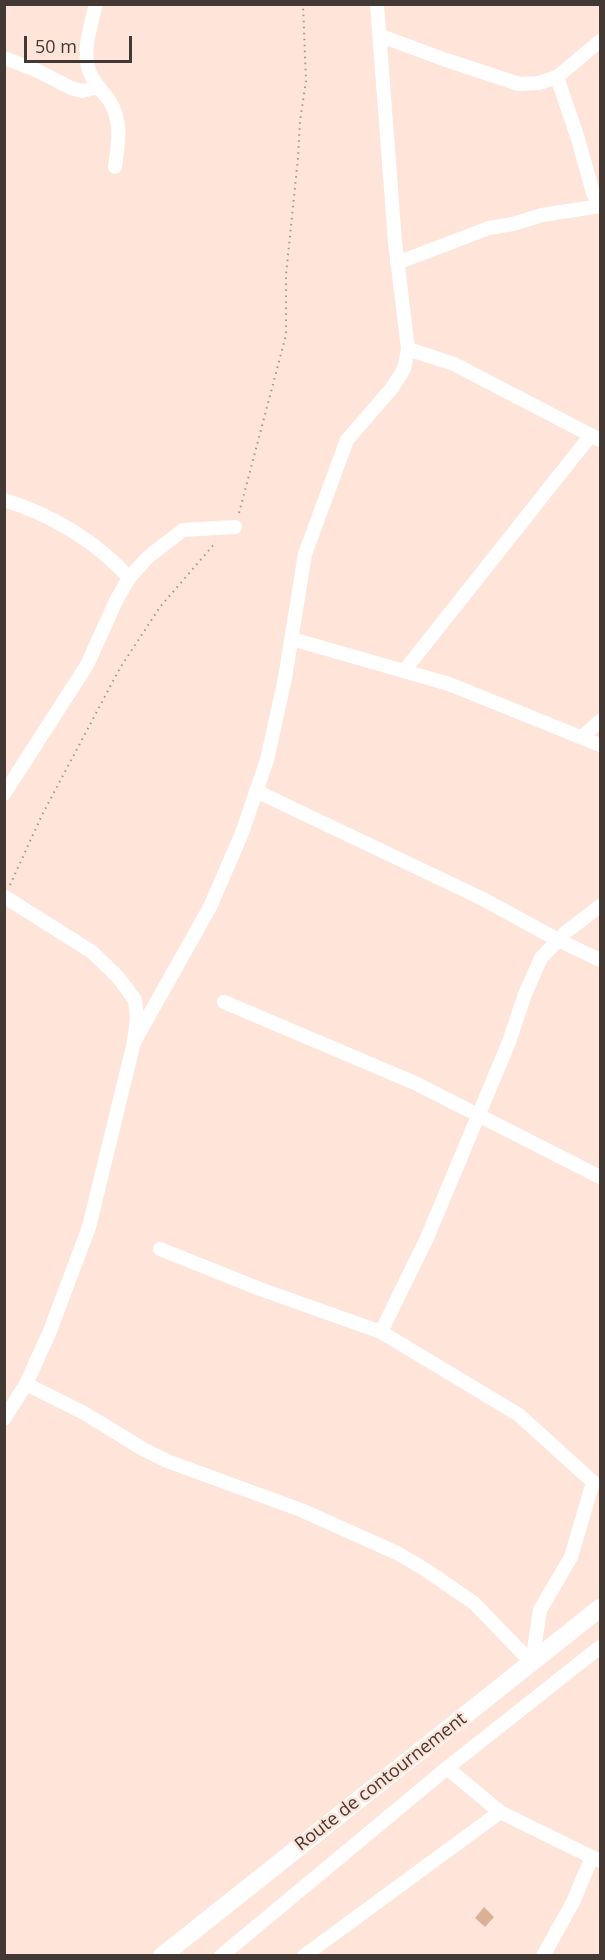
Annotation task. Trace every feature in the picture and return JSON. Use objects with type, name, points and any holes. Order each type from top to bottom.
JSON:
[{"type":"street","points":[[96,4],[89,35],[87,59],[90,73],[111,103],[119,123],[115,168]]},
{"type":"street","points":[[134,1042],[210,907],[242,833],[267,760],[292,639],[305,554],[347,440],[392,388],[404,369],[408,349],[397,263],[377,4]]},
{"type":"street","points":[[381,36],[456,64],[519,84],[539,83],[557,76],[600,41]]},
{"type":"street","points":[[4,58],[36,70],[71,88],[82,91],[99,87]]},
{"type":"street","points":[[397,263],[489,228],[513,224],[542,215],[600,206],[593,193],[581,147],[557,76]]},
{"type":"street","points":[[404,671],[596,437],[454,364],[408,349]]},
{"type":"street","points":[[4,500],[75,531],[115,561],[129,578]]},
{"type":"street","points":[[4,794],[87,665],[129,578],[148,557],[183,530],[235,527]]},
{"type":"street","points":[[292,639],[449,684],[600,745]]},
{"type":"street","points":[[582,737],[600,721]]},
{"type":"street","points":[[256,791],[483,898],[558,940],[600,960]]},
{"type":"street","points":[[4,1419],[26,1384],[50,1331],[89,1227],[134,1042],[137,1018],[135,1000],[118,976],[92,952],[5,897]]},
{"type":"street","points":[[381,1332],[427,1238],[541,958],[558,940],[600,906]]},
{"type":"street","points":[[224,1002],[415,1083],[600,1177]]},
{"type":"street","points":[[160,1249],[260,1289],[381,1332],[519,1416],[593,1482],[571,1557],[540,1610],[532,1663]]},
{"type":"street","points":[[26,1384],[84,1413],[167,1461],[301,1510],[398,1553],[474,1603],[532,1663]]},
{"type":"street","name":"Route de contournement","points":[[162,1956],[600,1608]]},
{"type":"street","points":[[221,1956],[447,1768],[600,1647]]},
{"type":"street","points":[[447,1768],[500,1812],[596,1859],[543,1956]]},
{"type":"street","points":[[304,1956],[500,1812]]},
{"type":"path","points":[[5,897],[42,815],[120,668],[160,606],[213,544],[235,527],[286,335],[286,275],[300,121],[306,81],[303,4]]},
{"type":"building","points":[[484,1907],[494,1917],[485,1927],[475,1918]]}]
